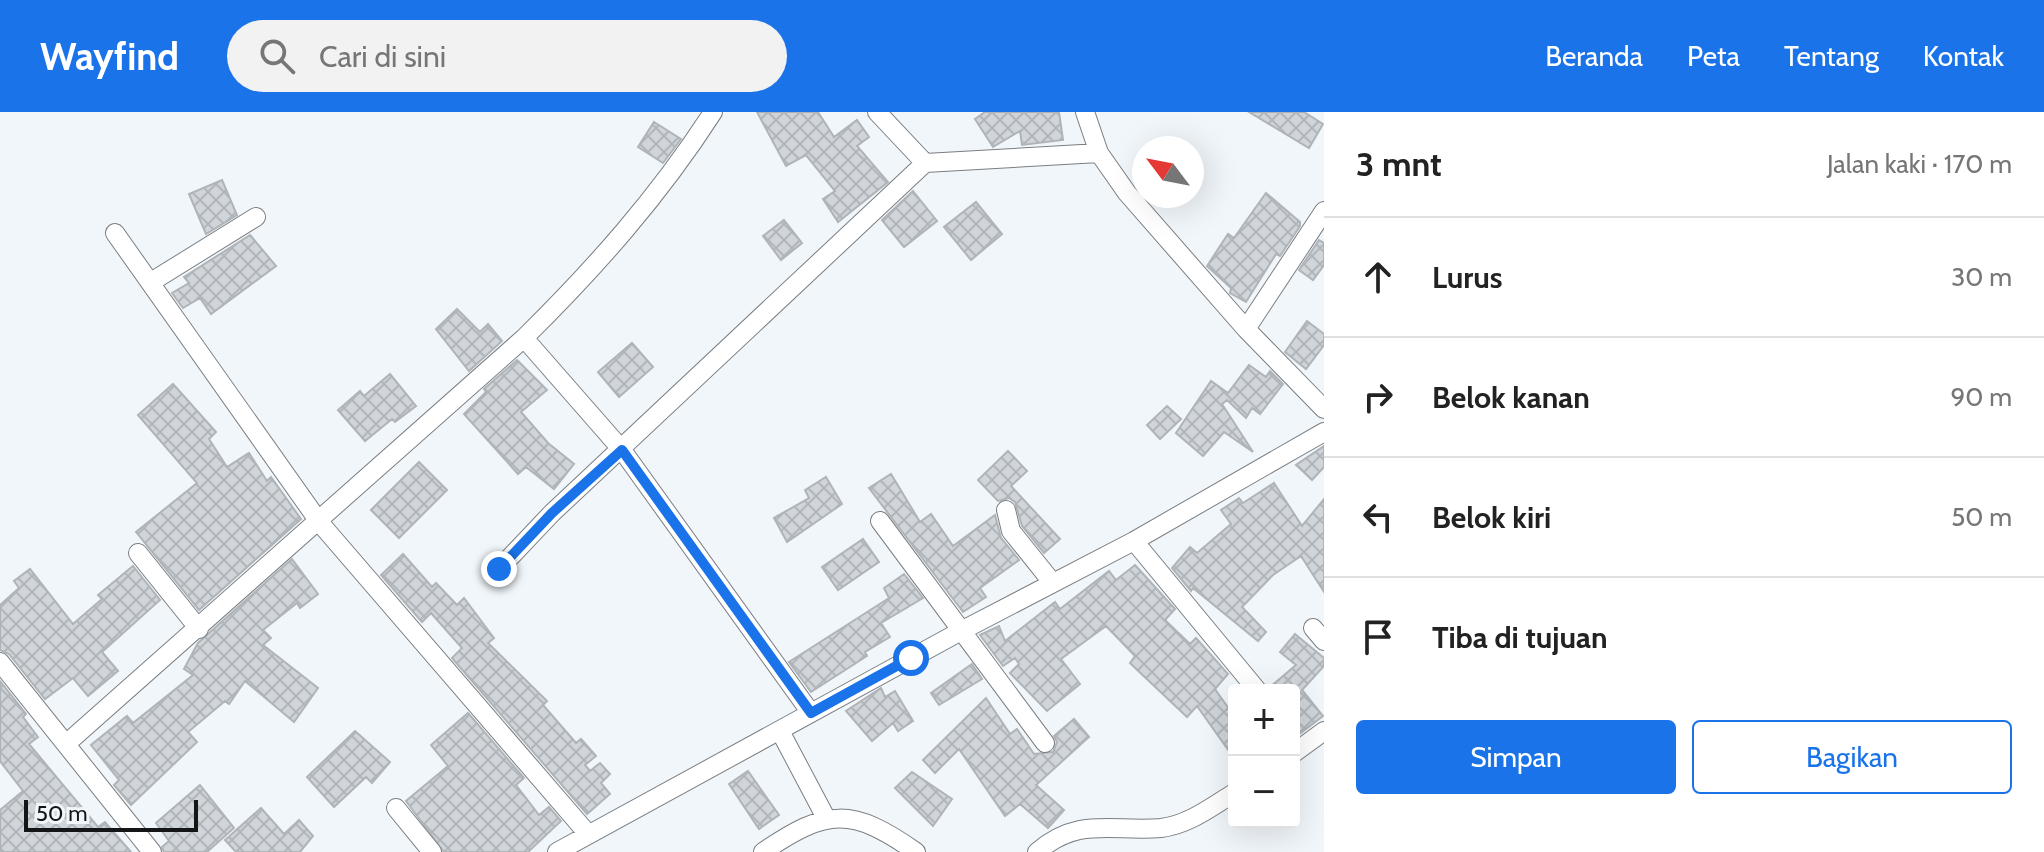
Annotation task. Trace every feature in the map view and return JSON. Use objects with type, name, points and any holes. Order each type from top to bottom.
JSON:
[{"type":"street","points":[[66,744],[320,523],[524,338],[594,270],[685,156],[713,112]]},
{"type":"street","points":[[877,112],[925,163]]},
{"type":"street","points":[[1085,112],[1099,153],[1127,193],[1246,329],[1324,409]]},
{"type":"street","points":[[499,569],[552,513],[925,163],[1099,153]]},
{"type":"street","points":[[151,282],[256,217]]},
{"type":"street","points":[[1246,329],[1322,219]]},
{"type":"street","points":[[115,233],[320,523],[588,834]]},
{"type":"street","points":[[524,338],[622,450],[811,713]]},
{"type":"street","points":[[557,852],[961,631],[1134,541],[1324,432]]},
{"type":"street","points":[[1006,510],[1011,531],[1052,582]]},
{"type":"street","points":[[880,521],[1045,743]]},
{"type":"street","points":[[1134,541],[1252,684]]},
{"type":"street","points":[[138,553],[199,629]]},
{"type":"street","points":[[0,662],[152,852]]},
{"type":"street","points":[[780,731],[826,818]]},
{"type":"street","points":[[1300,744],[1324,731]]},
{"type":"street","points":[[1037,852],[1056,836],[1071,829],[1164,828],[1192,819],[1228,797]]},
{"type":"street","points":[[396,808],[432,852]]},
{"type":"street","points":[[763,852],[787,835],[826,818],[850,818],[879,828],[916,852]]},
{"type":"building","points":[[757,112],[818,112],[834,137],[857,120],[869,137],[857,146],[888,182],[838,222],[823,199],[835,191],[806,155],[786,166]]},
{"type":"building","points":[[985,112],[1059,112],[1063,140],[1022,145],[1020,131],[993,147],[975,119]]},
{"type":"building","points":[[1249,112],[1304,112],[1323,124],[1309,148]]},
{"type":"building","points":[[654,122],[681,139],[663,163],[638,147]]},
{"type":"building","points":[[222,180],[237,215],[206,234],[189,194]]},
{"type":"building","points":[[913,191],[937,221],[904,247],[882,220]]},
{"type":"building","points":[[1266,193],[1300,222],[1300,226],[1280,256],[1276,254],[1246,302],[1230,293],[1231,288],[1207,266],[1228,234],[1234,238]]},
{"type":"building","points":[[976,202],[1002,234],[971,260],[944,227]]},
{"type":"building","points":[[784,220],[802,243],[781,260],[763,236]]},
{"type":"building","points":[[250,235],[276,266],[211,314],[200,298],[183,308],[172,293],[189,283],[184,277]]},
{"type":"building","points":[[1319,240],[1324,243],[1324,265],[1313,280],[1299,270]]},
{"type":"building","points":[[457,309],[480,332],[488,324],[502,341],[469,371],[436,329]]},
{"type":"building","points":[[1307,321],[1324,334],[1324,345],[1306,369],[1285,352]]},
{"type":"building","points":[[632,343],[653,367],[619,397],[598,372]]},
{"type":"building","points":[[517,360],[547,390],[521,412],[548,443],[574,464],[554,489],[526,467],[518,474],[464,414],[486,392],[484,389]]},
{"type":"building","points":[[1249,365],[1266,377],[1270,371],[1283,384],[1260,414],[1252,408],[1246,418],[1227,400],[1222,404],[1253,452],[1224,432],[1203,456],[1176,433],[1211,381],[1228,393]]},
{"type":"building","points":[[390,374],[416,406],[395,422],[392,419],[365,441],[338,410],[360,391],[364,396]]},
{"type":"building","points":[[173,384],[216,432],[209,439],[227,467],[249,453],[267,481],[271,477],[301,519],[199,610],[136,532],[197,483],[138,415]]},
{"type":"building","points":[[1167,406],[1181,419],[1160,439],[1147,425]]},
{"type":"building","points":[[1324,446],[1324,467],[1312,480],[1296,465]]},
{"type":"building","points":[[1008,451],[1027,471],[1011,486],[1060,539],[1044,553],[1022,526],[1015,502],[1009,498],[998,501],[978,480]]},
{"type":"building","points":[[419,462],[447,490],[399,538],[371,510]]},
{"type":"building","points":[[891,474],[920,522],[931,514],[953,546],[995,515],[1001,538],[1019,560],[980,588],[986,597],[963,612],[869,488]]},
{"type":"building","points":[[826,477],[842,504],[787,542],[774,518],[809,498],[805,490]]},
{"type":"building","points":[[1274,483],[1302,526],[1324,499],[1324,592],[1301,556],[1273,575],[1242,607],[1266,632],[1258,641],[1193,588],[1191,591],[1172,568],[1190,547],[1197,553],[1231,524],[1221,510],[1239,498],[1243,503]]},
{"type":"building","points":[[863,539],[879,562],[838,590],[822,567]]},
{"type":"building","points":[[403,554],[432,587],[436,583],[457,605],[464,598],[494,638],[488,643],[547,701],[543,705],[576,743],[581,739],[596,756],[585,765],[590,771],[600,763],[610,774],[601,783],[610,794],[587,814],[452,658],[462,648],[431,613],[422,622],[381,575]]},
{"type":"building","points":[[292,559],[318,594],[300,608],[297,603],[263,630],[271,638],[263,645],[318,688],[294,722],[245,681],[229,704],[225,701],[188,732],[197,742],[131,805],[114,785],[119,780],[91,745],[127,716],[133,723],[193,675],[184,669],[198,643]]},
{"type":"building","points":[[1135,565],[1175,609],[1165,620],[1190,644],[1196,638],[1228,674],[1215,689],[1228,707],[1228,750],[1197,706],[1187,717],[1130,663],[1135,656],[1106,626],[1061,659],[1080,684],[1047,711],[1010,673],[1019,664],[1015,658],[1003,666],[980,635],[999,626],[1005,641],[1055,602],[1060,609],[1109,571],[1116,580]]},
{"type":"building","points":[[133,566],[160,600],[102,652],[118,671],[88,696],[73,678],[45,699],[9,654],[0,650],[0,605],[19,588],[14,581],[30,569],[73,624],[102,599],[98,595]]},
{"type":"building","points":[[904,574],[923,598],[881,623],[890,637],[865,652],[867,656],[811,692],[789,662],[889,598],[884,588]]},
{"type":"building","points":[[1295,634],[1324,658],[1324,666],[1302,690],[1323,716],[1300,733],[1300,684],[1274,684],[1296,665],[1280,652]]},
{"type":"building","points":[[972,664],[982,679],[939,705],[931,693]]},
{"type":"building","points":[[0,681],[26,714],[23,717],[38,737],[29,744],[98,827],[105,822],[131,852],[0,852],[0,810],[23,791],[0,761]]},
{"type":"building","points":[[881,688],[885,697],[895,691],[913,721],[898,731],[893,723],[872,741],[846,711]]},
{"type":"building","points":[[986,698],[1010,734],[1017,729],[1034,754],[1053,752],[1057,742],[1054,736],[1074,719],[1089,737],[1036,785],[1064,810],[1048,828],[1020,804],[1005,816],[959,749],[935,773],[923,760]]},
{"type":"building","points":[[468,713],[524,778],[516,785],[539,815],[549,807],[561,821],[528,852],[444,852],[406,801],[448,766],[431,745]]},
{"type":"building","points":[[355,731],[390,762],[372,783],[366,777],[334,807],[307,777]]},
{"type":"building","points":[[748,771],[779,815],[759,829],[729,784]]},
{"type":"building","points":[[912,772],[952,799],[933,826],[895,788]]},
{"type":"building","points":[[200,785],[234,828],[207,852],[164,852],[162,847],[169,841],[156,823]]},
{"type":"building","points":[[261,808],[284,834],[299,820],[313,836],[300,852],[236,852],[225,840]]},
{"type":"route","points":[[499,569],[552,513],[622,450],[811,713],[911,658]]}]
